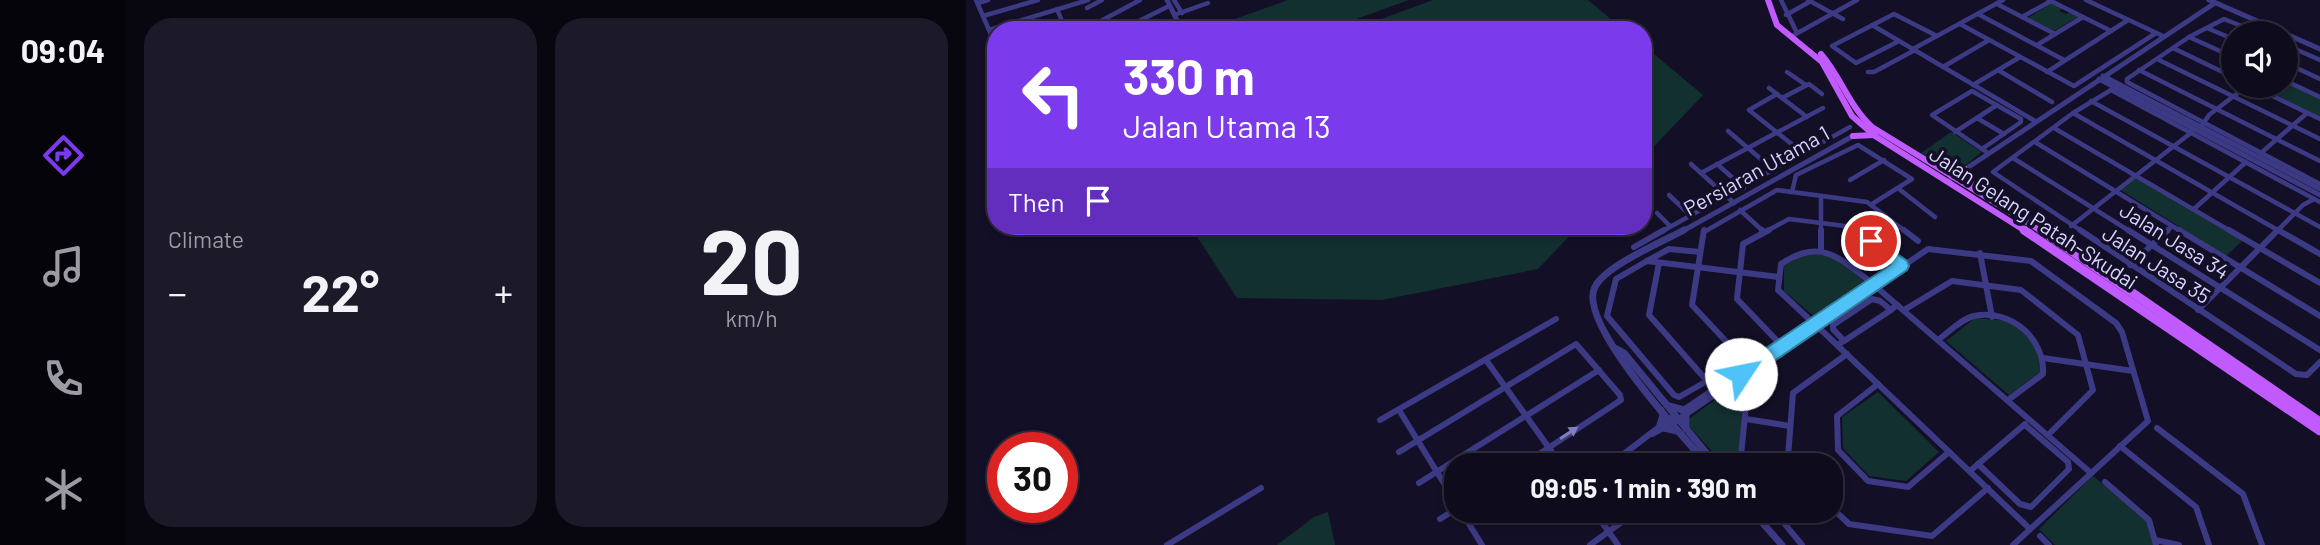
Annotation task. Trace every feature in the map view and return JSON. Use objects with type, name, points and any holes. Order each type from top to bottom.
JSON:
[{"type":"main road","name":"Jalan Gelang Patah-Skudai","points":[[1770,0],[1780,22],[1828,60],[1844,92],[1866,121],[1951,179],[1977,191],[2320,431]]},
{"type":"main road","name":"Jalan Gelang Patah-Skudai","points":[[1770,0],[1777,24],[1822,62],[1843,104],[1875,135],[1951,179],[2320,419]]},
{"type":"main road","points":[[1859,122],[1853,136],[1875,135]]},
{"type":"main road","points":[[1936,167],[1965,169],[1977,191]]},
{"type":"street","points":[[987,25],[977,1],[988,0]]},
{"type":"street","points":[[983,16],[1038,0]]},
{"type":"street","points":[[1020,21],[1070,3],[1086,1],[1088,10],[1102,0]]},
{"type":"street","points":[[1100,21],[1140,0]]},
{"type":"street","points":[[1167,0],[1177,21]]},
{"type":"street","points":[[1174,0],[1182,13]]},
{"type":"street","points":[[1782,0],[1796,34],[1857,0]]},
{"type":"street","points":[[1786,15],[1811,0],[1843,19]]},
{"type":"street","points":[[1868,72],[1874,72],[2003,0]]},
{"type":"street","points":[[2086,0],[2163,36]]},
{"type":"street","points":[[2022,17],[2050,1],[2111,31]]},
{"type":"street","points":[[2207,8],[2210,1],[2258,21]]},
{"type":"street","points":[[1174,15],[1208,3]]},
{"type":"street","points":[[1997,4],[2054,34]]},
{"type":"street","points":[[1137,21],[1169,6]]},
{"type":"street","points":[[1951,179],[2207,8],[2228,8]]},
{"type":"street","points":[[1057,9],[1062,21]]},
{"type":"street","points":[[1108,10],[1115,13]]},
{"type":"street","points":[[1899,41],[1856,62],[1832,46],[1896,14],[1937,36]]},
{"type":"street","points":[[1978,14],[2064,60]]},
{"type":"street","points":[[2037,45],[2083,17]]},
{"type":"street","points":[[2047,72],[2128,20]]},
{"type":"street","points":[[2221,22],[2189,37],[2139,70],[2127,79],[2129,85],[2246,162],[2317,193]]},
{"type":"street","points":[[1960,24],[2075,86],[2156,33]]},
{"type":"street","points":[[1872,25],[1973,85],[1997,105],[2018,117],[2021,122],[1982,149]]},
{"type":"street","points":[[2207,28],[2221,34]]},
{"type":"street","points":[[2189,37],[2221,52]]},
{"type":"street","points":[[2298,39],[2320,49]]},
{"type":"street","points":[[1943,67],[1989,40]]},
{"type":"street","points":[[2173,48],[2221,71]]},
{"type":"street","points":[[2298,51],[2320,60]]},
{"type":"street","points":[[1973,85],[2020,57]]},
{"type":"street","points":[[2157,59],[2221,91]]},
{"type":"street","points":[[2298,69],[2320,79]]},
{"type":"street","points":[[1998,70],[2052,102]]},
{"type":"street","points":[[2139,70],[2320,161]]},
{"type":"street","points":[[1787,72],[1822,94]]},
{"type":"street","points":[[2101,77],[2317,193]]},
{"type":"street","points":[[1804,154],[1749,109],[1807,85]]},
{"type":"street","points":[[2298,87],[2320,97]]},
{"type":"street","points":[[1769,88],[1807,117]]},
{"type":"street","points":[[2013,158],[2109,90],[2261,153],[2317,193]]},
{"type":"street","points":[[1989,153],[1932,115],[1970,91],[1986,95],[2035,121]]},
{"type":"street","points":[[2071,226],[2232,98]]},
{"type":"street","points":[[2235,98],[2320,139]]},
{"type":"street","points":[[2276,98],[2320,119]]},
{"type":"street","points":[[2091,101],[2320,227]]},
{"type":"street","points":[[1955,132],[1997,105]]},
{"type":"street","points":[[1701,173],[1822,108]]},
{"type":"street","points":[[2073,113],[2320,254]]},
{"type":"street","points":[[2261,153],[2307,113]]},
{"type":"street","points":[[1978,118],[2004,134]]},
{"type":"street","points":[[1634,247],[1850,127]]},
{"type":"street","points":[[2054,128],[2320,283]]},
{"type":"street","points":[[1728,131],[1774,171]]},
{"type":"street","name":"Persiaran Utama 1","points":[[1699,453],[1619,355],[1593,313],[1591,300],[1601,277],[1853,136]]},
{"type":"street","points":[[2035,142],[2320,316]]},
{"type":"street","points":[[1792,192],[1796,175],[1854,145],[1861,146],[1910,176],[1911,181],[1872,204]]},
{"type":"street","name":"Jalan Jasa 35","points":[[2013,158],[1993,172],[1994,175],[2296,374],[2305,376],[2320,362]]},
{"type":"street","name":"Jalan Jasa 34","points":[[2013,158],[2320,350]]},
{"type":"street","points":[[1850,180],[1884,160]]},
{"type":"street","points":[[2194,209],[2246,162]]},
{"type":"street","points":[[1691,164],[1734,203]]},
{"type":"street","points":[[1717,164],[1744,188]]},
{"type":"street","points":[[1899,188],[1935,217]]},
{"type":"street","points":[[1751,368],[1692,305],[1704,230],[1775,191],[1872,204],[1918,241]]},
{"type":"street","points":[[2198,310],[2317,193]]},
{"type":"street","points":[[1669,195],[1690,215]]},
{"type":"street","points":[[1821,196],[1821,251]]},
{"type":"street","points":[[1740,210],[1764,232]]},
{"type":"street","points":[[1657,213],[1670,226]]},
{"type":"street","points":[[1782,346],[1737,299],[1741,247],[1789,219],[1856,228],[1901,266]]},
{"type":"street","points":[[2130,265],[2171,227]]},
{"type":"street","points":[[1625,453],[1816,325],[1871,282],[1933,248],[2034,262],[2116,323],[2122,332],[2148,421],[2013,545]]},
{"type":"street","points":[[1700,252],[1669,249],[1616,279],[1607,316],[1677,397],[1707,381]]},
{"type":"street","points":[[1810,319],[1780,293],[1779,277],[1784,261],[1803,250],[1837,255],[2008,400],[2068,463],[2069,469],[2031,507],[2020,504],[1978,464]]},
{"type":"street","points":[[1980,253],[1992,317]]},
{"type":"street","points":[[1647,261],[1779,277]]},
{"type":"street","points":[[1659,263],[1649,315],[1716,391]]},
{"type":"street","points":[[1904,310],[1949,282],[1985,284],[2021,290],[2075,332],[2088,364],[2091,394],[2048,435]]},
{"type":"street","points":[[1891,310],[1880,301],[1872,299],[1833,325],[1833,329],[1847,354],[2030,529]]},
{"type":"street","points":[[1840,343],[1898,304]]},
{"type":"street","points":[[1938,340],[1972,317],[1992,317],[2007,319],[2038,342],[2043,358],[2043,374],[2008,400]]},
{"type":"street","points":[[1380,420],[1556,319]]},
{"type":"street","points":[[1816,325],[1840,343]]},
{"type":"street","points":[[1399,452],[1577,345],[1620,395],[1619,401],[1539,453]]},
{"type":"street","points":[[1788,453],[1795,391],[1847,354]]},
{"type":"street","points":[[2043,358],[2133,371]]},
{"type":"street","points":[[1486,360],[1552,453]]},
{"type":"street","points":[[1419,483],[1599,370]]},
{"type":"street","points":[[1878,384],[1838,416],[1838,450],[1868,481],[1908,487],[1949,452]]},
{"type":"street","points":[[1742,453],[1748,385]]},
{"type":"street","points":[[1662,426],[1662,405],[1685,411]]},
{"type":"street","points":[[1399,410],[1444,483]]},
{"type":"street","points":[[1662,426],[1685,434],[1685,411]]},
{"type":"street","points":[[1746,419],[1790,426]]},
{"type":"street","points":[[2028,422],[2048,435],[2091,473]]},
{"type":"street","points":[[1970,471],[2028,422]]},
{"type":"street","points":[[2157,428],[2243,494],[2262,545]]},
{"type":"street","name":"Persiaran Utama 1","points":[[1685,434],[1704,453]]},
{"type":"street","points":[[2120,446],[2196,507],[2209,545]]},
{"type":"street","points":[[2105,482],[2149,520],[2156,542],[2179,545]]},
{"type":"street","points":[[1167,545],[1261,488]]},
{"type":"street","points":[[1843,518],[1849,524],[1891,533],[1932,536],[1988,488]]},
{"type":"street","points":[[1440,519],[1444,516]]},
{"type":"street","points":[[1468,523],[1482,545]]},
{"type":"street","points":[[1602,523],[1618,545]]},
{"type":"street","points":[[1590,545],[1620,523]]},
{"type":"street","points":[[1763,523],[1782,545]]},
{"type":"street","points":[[1784,523],[1802,545]]},
{"type":"street","points":[[2040,536],[2049,545]]},
{"type":"green space","points":[[1288,0],[1409,0],[1351,21],[1229,21]]},
{"type":"green space","points":[[1433,0],[1588,0],[1613,21],[1376,21]]},
{"type":"green space","points":[[2051,3],[2062,8],[2059,11],[2066,14],[2071,11],[2078,17],[2054,31],[2028,18]]},
{"type":"green space","points":[[1652,52],[1703,95],[1652,149]]},
{"type":"green space","points":[[2298,89],[2320,99],[2320,117],[2281,98],[2298,98]]},
{"type":"green space","points":[[1951,132],[1982,152],[1962,168],[1938,165],[1921,153]]},
{"type":"green space","points":[[2136,175],[2244,239],[2226,256],[2119,189]]},
{"type":"green space","points":[[1196,235],[1570,235],[1538,269],[1382,300],[1237,298]]},
{"type":"green space","points":[[1805,253],[1837,257],[1866,283],[1816,318],[1784,291],[1784,266]]},
{"type":"green space","points":[[1975,318],[2008,321],[2035,343],[2041,372],[2009,395],[1946,341]]},
{"type":"green space","points":[[1746,377],[1739,453],[1713,453],[1690,427],[1689,419]]},
{"type":"green space","points":[[1878,392],[1939,452],[1906,481],[1869,476],[1843,448],[1842,417]]},
{"type":"green space","points":[[2093,476],[2147,521],[2153,545],[2055,545],[2039,529]]},
{"type":"green space","points":[[1328,512],[1335,545],[1277,545],[1314,517]]},
{"type":"route","points":[[1741,374],[1901,266],[1871,241]]}]
